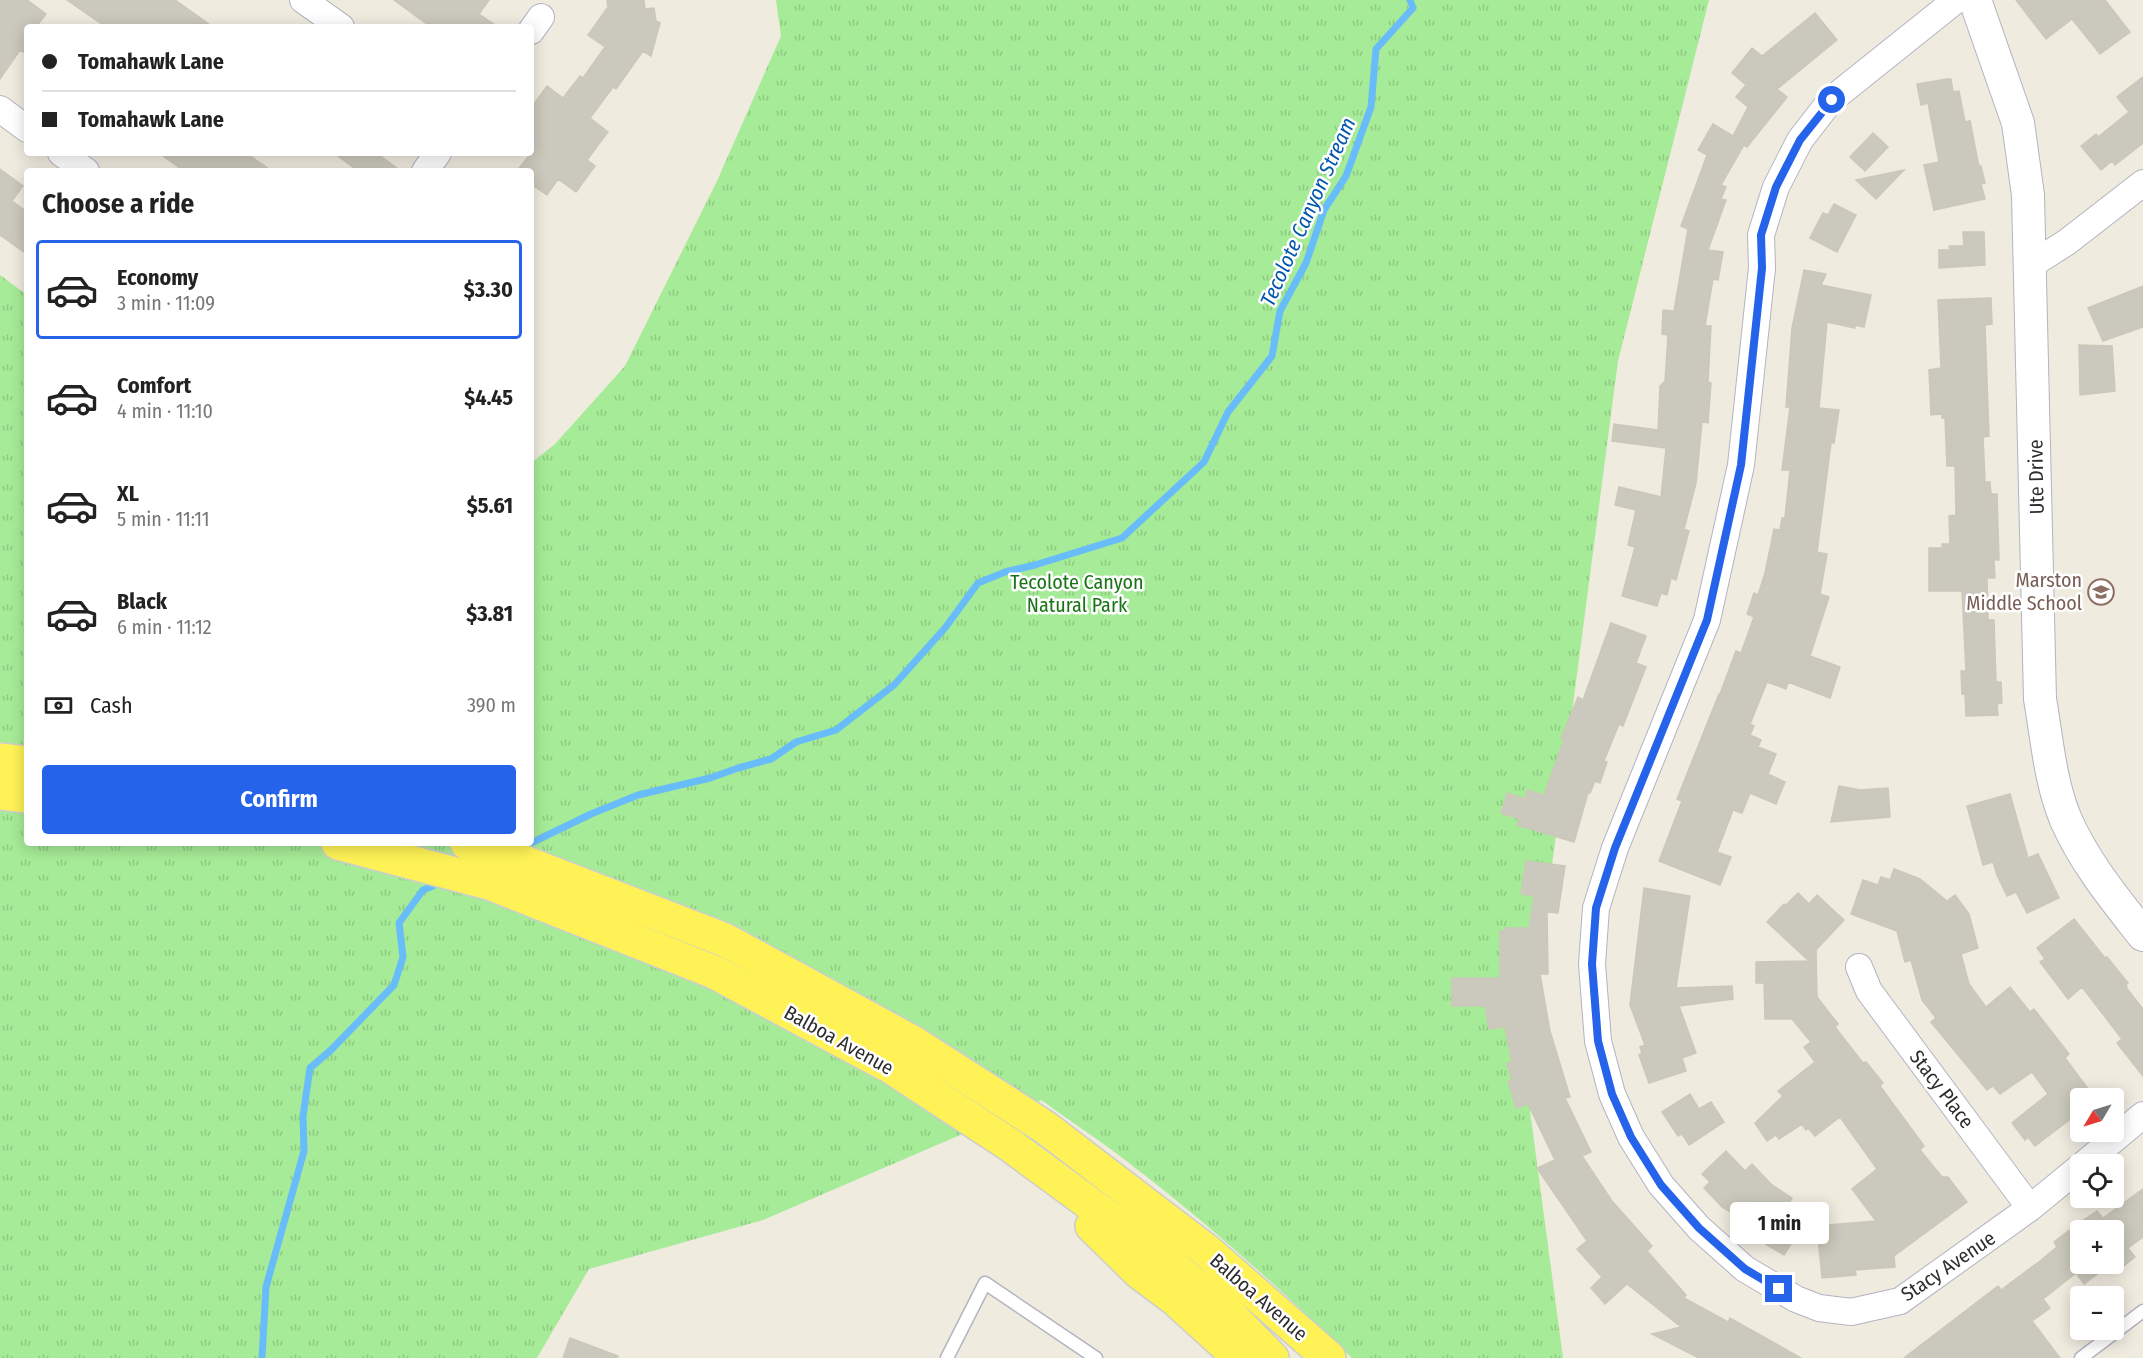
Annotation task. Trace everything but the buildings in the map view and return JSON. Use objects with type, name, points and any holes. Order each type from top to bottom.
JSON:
[{"type":"main road","points":[[0,760],[24,763]]},
{"type":"main road","points":[[0,793],[24,796]]},
{"type":"main road","name":"Balboa Avenue","points":[[349,846],[489,884],[714,972],[891,1067],[1010,1145],[1153,1250],[1221,1306],[1272,1358]]},
{"type":"main road","name":"Balboa Avenue","points":[[478,846],[725,940],[914,1043],[1046,1128],[1208,1251],[1329,1358]]},
{"type":"main road","points":[[1010,1145],[1139,1272],[1175,1299],[1240,1358]]},
{"type":"street","points":[[303,0],[336,24]]},
{"type":"street","name":"Stacy Avenue","points":[[1956,0],[1832,100],[1800,140],[1776,187],[1761,235],[1762,268],[1741,465],[1707,620],[1615,848],[1596,908],[1592,964],[1598,1041],[1612,1094],[1631,1137],[1661,1185],[1699,1228],[1745,1269],[1796,1299],[1819,1308],[1851,1311],[1900,1301],[2030,1208],[2070,1175]]},
{"type":"street","name":"Ute Drive","points":[[1975,0],[2018,123],[2028,195],[2040,699],[2053,778],[2066,819],[2092,869],[2143,935]]},
{"type":"street","points":[[0,109],[24,127]]},
{"type":"street","points":[[65,156],[82,168]]},
{"type":"street","points":[[2031,266],[2067,242],[2143,183]]},
{"type":"street","name":"Stacy Place","points":[[1859,967],[1869,992],[2030,1208]]},
{"type":"street","name":"Stacy Avenue","points":[[2095,1154],[2143,1115]]},
{"type":"lane","points":[[946,1358],[985,1283],[1096,1358]]},
{"type":"lane","points":[[2081,1358],[2143,1311]]},
{"type":"green space","name":"Tecolote Canyon Natural Park","points":[[776,0],[1709,0],[1618,361],[1543,934],[1530,1111],[1563,1358],[1352,1358],[1194,1215],[1114,1152],[1041,1100],[763,1220],[589,1269],[537,1358],[0,1358],[0,275],[24,293],[24,846],[534,846],[534,461],[555,444],[625,366],[717,181],[781,36]]},
{"type":"waterway","name":"Tecolote Canyon Stream","points":[[534,842],[591,814],[638,795],[710,778],[771,759],[796,742],[836,730],[894,685],[945,628],[978,583],[1005,572],[1122,538],[1204,462],[1228,412],[1272,356],[1280,311],[1306,263],[1324,210],[1346,176],[1371,107],[1376,49],[1413,8],[1410,0]]},
{"type":"waterway","name":"Tecolote Canyon Stream","points":[[262,1358],[266,1287],[304,1151],[303,1116],[310,1068],[331,1050],[394,985],[403,957],[399,923],[423,890],[433,886]]},
{"type":"place","name":"Marston Middle School","points":[[2101,592]]},
{"type":"route","points":[[1779,1289],[1745,1269],[1699,1228],[1661,1185],[1631,1137],[1612,1094],[1598,1041],[1592,964],[1596,908],[1615,848],[1707,620],[1741,465],[1762,268],[1761,235],[1776,187],[1800,140],[1832,100]]}]
